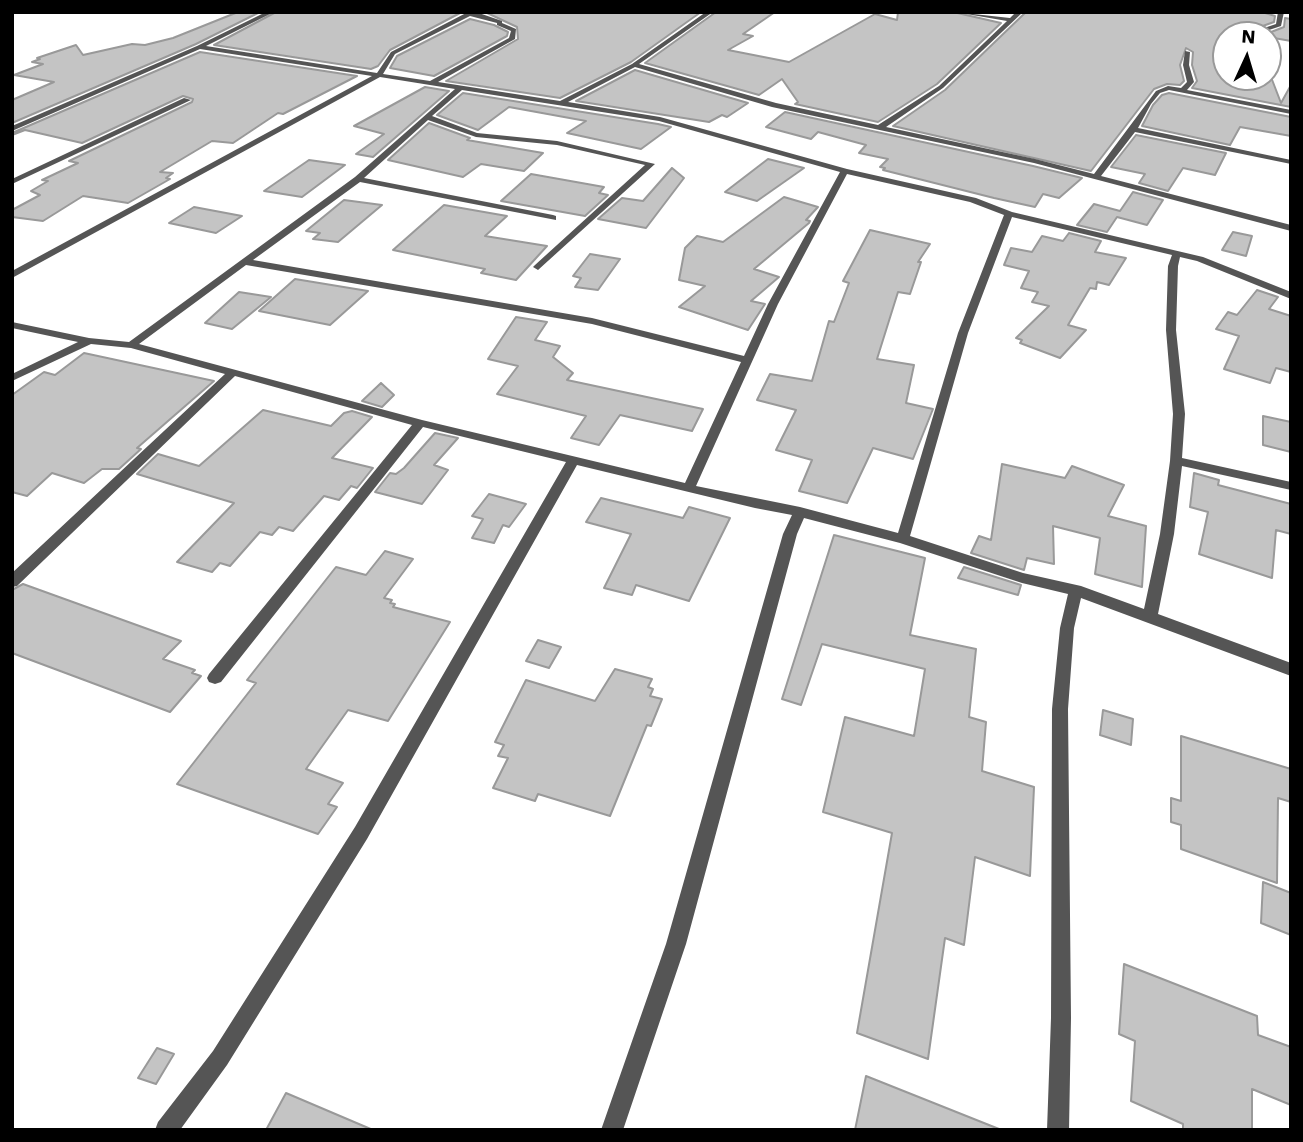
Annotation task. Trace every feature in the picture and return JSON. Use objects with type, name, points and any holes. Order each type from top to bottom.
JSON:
[{"type":"street","points":[[12,129],[199,47],[271,12]]},
{"type":"street","points":[[564,102],[634,65],[710,12]]},
{"type":"street","points":[[958,12],[1013,20]]},
{"type":"street","points":[[880,127],[941,87],[1020,12]]},
{"type":"street","points":[[12,275],[379,75],[393,53],[472,13],[500,22],[499,24],[514,30],[512,39],[432,83]]},
{"type":"street","points":[[199,47],[660,119],[730,136],[845,171],[973,200],[1009,214],[1177,253],[1246,276],[1291,296]]},
{"type":"street","points":[[1183,90],[1191,82],[1186,65],[1187,52]]},
{"type":"street","points":[[634,65],[775,105],[1097,176],[1291,228]]},
{"type":"street","points":[[131,345],[358,179],[461,87]]},
{"type":"street","points":[[1097,176],[1158,92],[1168,88],[1291,112]]},
{"type":"street","points":[[12,182],[187,100]]},
{"type":"street","points":[[12,117],[31,120]]},
{"type":"street","points":[[427,117],[476,135],[557,143],[651,164],[538,267]]},
{"type":"street","points":[[1133,129],[1291,162]]},
{"type":"street","points":[[689,488],[773,304],[845,171]]},
{"type":"street","points":[[358,179],[553,218]]},
{"type":"street","points":[[904,539],[959,344],[993,247],[1009,214]]},
{"type":"street","points":[[1150,616],[1167,534],[1176,461],[1179,414],[1171,330],[1173,266],[1177,253]]},
{"type":"street","points":[[245,262],[592,321],[747,360]]},
{"type":"street","points":[[12,325],[89,341],[131,345],[419,423],[904,539],[1022,578],[1076,590],[1291,670]]},
{"type":"street","points":[[12,378],[89,341]]},
{"type":"street","points":[[12,582],[234,371]]},
{"type":"street","points":[[215,678],[419,423]]},
{"type":"street","points":[[166,1130],[220,1058],[361,833],[574,460]]},
{"type":"street","points":[[1176,461],[1291,486]]},
{"type":"street","points":[[612,1130],[676,944],[790,534],[800,512]]},
{"type":"street","points":[[1058,1130],[1061,1018],[1060,709],[1067,628],[1076,590]]},
{"type":"building","points":[[238,12],[260,12],[196,44],[12,123],[12,100],[54,82],[14,75],[43,64],[32,62],[40,59],[37,58],[76,45],[83,55],[132,44],[145,45],[173,38]]},
{"type":"building","points":[[276,12],[462,12],[390,50],[378,66],[371,69],[214,45]]},
{"type":"building","points":[[485,12],[701,12],[631,62],[560,98],[446,81],[518,39],[517,27]]},
{"type":"building","points":[[716,12],[775,12],[743,34],[753,36],[728,50],[789,62],[875,14],[897,20],[898,12],[953,12],[1001,23],[937,84],[878,122],[795,104],[798,102],[782,79],[759,95],[645,63]]},
{"type":"building","points":[[1026,12],[1262,12],[1275,16],[1274,21],[1212,21],[1212,91],[1276,91],[1281,103],[1291,85],[1291,107],[1192,88],[1197,81],[1192,65],[1193,52],[1186,48],[1180,65],[1184,81],[1180,85],[1167,84],[1154,89],[1091,171],[893,126],[945,90]]},
{"type":"building","points":[[1285,18],[1291,19],[1291,41],[1282,39]]},
{"type":"building","points":[[470,19],[494,25],[508,32],[507,36],[434,76],[390,68],[397,56]]},
{"type":"building","points":[[200,52],[357,76],[283,114],[278,113],[233,143],[212,141],[160,172],[173,173],[166,178],[170,179],[128,203],[83,196],[43,221],[12,217],[12,210],[40,195],[31,191],[48,181],[42,180],[78,163],[69,161],[192,102],[193,99],[183,96],[82,143],[25,130],[12,133]]},
{"type":"building","points":[[635,70],[748,103],[727,117],[722,115],[709,122],[576,101]]},
{"type":"building","points":[[425,87],[449,91],[373,157],[356,154],[384,134],[354,126]]},
{"type":"building","points":[[463,93],[671,127],[641,149],[567,133],[586,121],[509,107],[478,130],[437,115]]},
{"type":"building","points":[[1169,93],[1291,117],[1291,136],[1240,127],[1230,145],[1142,126],[1153,105],[1162,95]]},
{"type":"building","points":[[785,112],[1082,178],[1059,198],[1043,194],[1035,207],[994,198],[883,170],[885,168],[880,167],[888,159],[859,153],[866,145],[818,132],[811,139],[766,127]]},
{"type":"building","points":[[429,123],[470,138],[467,140],[543,153],[524,171],[481,164],[463,177],[388,160]]},
{"type":"building","points":[[1136,135],[1226,153],[1215,175],[1183,168],[1168,191],[1139,183],[1145,174],[1111,167]]},
{"type":"building","points":[[768,159],[804,168],[757,201],[725,192]]},
{"type":"building","points":[[309,160],[345,165],[302,197],[264,191]]},
{"type":"building","points":[[672,168],[684,178],[646,228],[598,219],[622,198],[643,201]]},
{"type":"building","points":[[531,174],[604,187],[599,193],[608,195],[585,216],[501,201]]},
{"type":"building","points":[[1133,192],[1163,200],[1147,225],[1117,217],[1107,232],[1077,225],[1094,204],[1120,211]]},
{"type":"building","points":[[784,197],[818,207],[806,220],[810,221],[809,223],[754,269],[779,277],[751,301],[765,304],[748,330],[679,307],[705,286],[679,280],[685,248],[697,236],[723,242]]},
{"type":"building","points":[[344,200],[382,205],[338,242],[313,239],[320,233],[306,231]]},
{"type":"building","points":[[444,205],[507,216],[485,236],[547,246],[516,280],[481,273],[485,269],[393,250]]},
{"type":"building","points":[[194,207],[242,216],[216,233],[169,223]]},
{"type":"building","points":[[870,230],[930,244],[918,262],[921,262],[910,294],[898,292],[877,359],[914,365],[906,403],[933,409],[913,459],[873,448],[847,503],[799,491],[812,460],[776,450],[796,410],[757,400],[770,374],[812,381],[829,321],[834,322],[849,283],[843,281]]},
{"type":"building","points":[[1233,232],[1252,236],[1246,256],[1222,250]]},
{"type":"building","points":[[1069,233],[1101,241],[1095,252],[1126,258],[1109,285],[1097,282],[1096,289],[1090,288],[1068,325],[1086,330],[1060,358],[1020,343],[1022,340],[1016,338],[1049,306],[1032,302],[1038,292],[1021,288],[1029,271],[1004,265],[1011,248],[1032,252],[1042,236],[1063,241]]},
{"type":"building","points":[[590,254],[620,259],[598,290],[575,287],[581,278],[573,276]]},
{"type":"building","points":[[295,279],[368,291],[330,325],[259,311]]},
{"type":"building","points":[[1257,290],[1278,297],[1269,309],[1291,316],[1291,372],[1276,368],[1270,383],[1224,369],[1239,336],[1216,329],[1228,312],[1237,315]]},
{"type":"building","points":[[239,292],[271,297],[232,329],[205,323]]},
{"type":"building","points":[[516,317],[547,322],[535,340],[560,346],[553,357],[573,373],[567,380],[703,409],[692,431],[620,415],[599,445],[571,438],[586,416],[497,394],[518,366],[488,359]]},
{"type":"building","points":[[84,353],[214,381],[137,448],[141,449],[119,469],[102,469],[84,483],[52,473],[27,496],[12,492],[12,395],[44,372],[55,375]]},
{"type":"building","points":[[381,383],[394,395],[382,407],[362,401]]},
{"type":"building","points":[[263,410],[331,426],[344,413],[352,411],[372,417],[332,458],[373,468],[357,488],[351,486],[339,500],[324,496],[293,531],[279,527],[272,535],[260,532],[230,566],[220,563],[212,572],[177,562],[234,503],[137,474],[158,454],[199,466]]},
{"type":"building","points":[[1263,416],[1291,422],[1291,452],[1263,445]]},
{"type":"building","points":[[435,433],[458,438],[434,465],[448,470],[422,504],[375,492],[390,473],[396,474],[404,468]]},
{"type":"building","points":[[1002,464],[1065,478],[1072,466],[1124,485],[1108,516],[1146,526],[1142,587],[1095,574],[1100,538],[1053,526],[1054,564],[1027,558],[1024,570],[971,553],[979,536],[991,540]]},
{"type":"building","points":[[1194,473],[1219,480],[1218,485],[1291,504],[1291,534],[1276,530],[1272,578],[1199,554],[1208,512],[1190,507]]},
{"type":"building","points":[[489,494],[526,504],[509,527],[503,525],[494,543],[472,538],[483,519],[472,516]]},
{"type":"building","points":[[601,498],[683,518],[689,507],[730,518],[689,601],[636,585],[632,595],[604,588],[631,534],[586,522]]},
{"type":"building","points":[[834,535],[925,558],[910,635],[976,649],[969,717],[986,722],[982,771],[1034,787],[1030,876],[975,857],[964,945],[945,938],[928,1059],[857,1033],[892,833],[823,812],[845,717],[914,736],[925,669],[822,644],[801,705],[782,699]]},
{"type":"building","points":[[385,551],[413,559],[384,598],[392,600],[390,603],[395,604],[393,607],[450,622],[388,721],[348,710],[306,769],[343,783],[328,804],[337,807],[318,834],[177,784],[256,683],[247,680],[336,567],[366,575]]},
{"type":"building","points":[[964,567],[1021,585],[1018,595],[958,578]]},
{"type":"building","points":[[23,584],[181,641],[163,659],[195,670],[192,673],[201,676],[170,712],[12,653],[12,590]]},
{"type":"building","points":[[538,640],[561,647],[549,668],[526,661]]},
{"type":"building","points":[[615,669],[652,679],[648,687],[653,689],[650,696],[662,699],[651,726],[647,725],[610,816],[538,794],[535,801],[493,788],[508,758],[498,756],[504,745],[495,742],[526,680],[595,701]]},
{"type":"building","points":[[1103,710],[1133,719],[1131,745],[1100,735]]},
{"type":"building","points":[[1181,736],[1291,769],[1291,802],[1278,798],[1277,883],[1181,849],[1181,825],[1171,822],[1171,798],[1181,801]]},
{"type":"building","points":[[1263,882],[1291,893],[1291,935],[1261,923]]},
{"type":"building","points":[[1124,964],[1257,1016],[1258,1035],[1291,1047],[1291,1105],[1252,1089],[1252,1130],[1183,1130],[1183,1124],[1131,1101],[1135,1041],[1119,1034]]},
{"type":"building","points":[[157,1048],[174,1054],[156,1084],[138,1078]]},
{"type":"building","points":[[866,1076],[999,1129],[855,1130]]},
{"type":"building","points":[[286,1093],[373,1130],[266,1130]]}]
